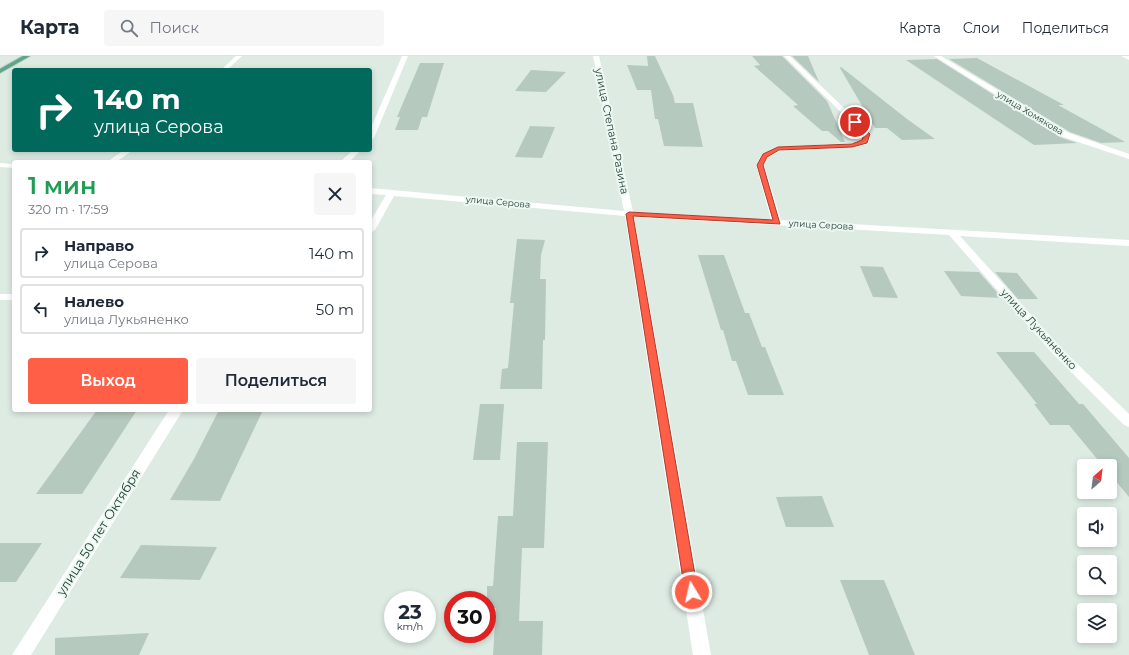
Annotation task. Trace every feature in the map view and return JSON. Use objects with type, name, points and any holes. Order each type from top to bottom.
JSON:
[{"type":"main road","points":[[0,71],[27,56]]},
{"type":"street","points":[[226,68],[239,56]]},
{"type":"street","points":[[372,133],[405,56]]},
{"type":"street","name":"улица Степана Разина","points":[[596,56],[629,214],[702,655]]},
{"type":"street","points":[[777,223],[760,165],[765,156],[778,149],[852,145],[865,142],[867,134],[787,56]]},
{"type":"street","name":"улица Хомякова","points":[[937,56],[1066,135],[1129,157]]},
{"type":"street","points":[[1124,56],[1129,58]]},
{"type":"street","points":[[114,160],[126,152]]},
{"type":"street","points":[[346,160],[355,152]]},
{"type":"street","points":[[0,165],[12,166]]},
{"type":"street","points":[[0,172],[12,166]]},
{"type":"street","name":"улица Серова","points":[[372,191],[629,214],[1129,243]]},
{"type":"street","points":[[372,227],[392,192]]},
{"type":"street","name":"улица Лукьяненко","points":[[952,233],[1057,351],[1129,422]]},
{"type":"street","points":[[0,297],[12,297]]},
{"type":"street","name":"улица 50 лет Октября","points":[[21,655],[175,412]]},
{"type":"building","points":[[647,56],[655,56],[673,95],[675,103],[693,103],[703,147],[664,146],[658,119],[655,119],[651,90],[637,90],[627,65],[648,66]]},
{"type":"building","points":[[752,56],[782,56],[827,101],[845,142],[841,142],[828,131],[822,131],[793,106],[798,105],[754,66],[760,65]]},
{"type":"building","points":[[792,56],[808,56],[819,82]]},
{"type":"building","points":[[977,58],[1064,105],[1058,105],[1125,142],[1101,143],[1070,132],[949,59]]},
{"type":"building","points":[[937,59],[1062,138],[1077,143],[1034,145],[906,60]]},
{"type":"building","points":[[420,63],[444,63],[427,117],[422,117],[418,130],[395,130],[400,117],[397,117]]},
{"type":"building","points":[[841,67],[935,139],[902,140],[887,128],[875,128],[840,68]]},
{"type":"building","points":[[531,70],[566,72],[546,92],[515,91]]},
{"type":"building","points":[[530,126],[555,127],[542,158],[515,157]]},
{"type":"building","points":[[517,239],[545,240],[541,255],[540,279],[546,279],[545,340],[543,340],[542,389],[500,389],[502,369],[508,368],[514,303],[510,303]]},
{"type":"building","points":[[698,255],[724,255],[745,313],[749,313],[762,347],[765,347],[784,395],[748,395],[736,361],[732,361]]},
{"type":"building","points":[[860,266],[883,267],[898,298],[873,297]]},
{"type":"building","points":[[944,271],[979,272],[1002,298],[961,296]]},
{"type":"building","points":[[995,272],[1017,273],[1038,299],[1018,299]]},
{"type":"building","points":[[996,352],[1034,352],[1079,404],[1083,404],[1129,458],[1129,497],[1117,482],[1117,459],[1097,459],[1069,425],[1050,425],[1034,404],[1037,404]]},
{"type":"building","points":[[480,404],[504,404],[500,460],[473,460]]},
{"type":"building","points":[[96,412],[136,412],[82,494],[36,494]]},
{"type":"building","points":[[218,412],[262,412],[220,501],[170,500],[194,459]]},
{"type":"building","points":[[517,442],[548,442],[544,548],[522,548],[519,621],[543,621],[542,655],[493,655],[494,643],[496,643],[496,591],[487,591],[487,586],[493,586],[498,516],[513,516]]},
{"type":"building","points":[[822,496],[834,527],[786,527],[776,497]]},
{"type":"building","points":[[0,543],[42,543],[16,582],[0,582]]},
{"type":"building","points":[[141,545],[217,547],[200,580],[120,578]]},
{"type":"building","points":[[840,580],[884,580],[915,655],[869,655]]},
{"type":"building","points":[[149,633],[139,655],[55,655],[55,638]]},
{"type":"route","points":[[692,592],[629,214],[777,223],[760,165],[765,156],[778,149],[852,145],[865,142],[867,134],[855,122]]}]
